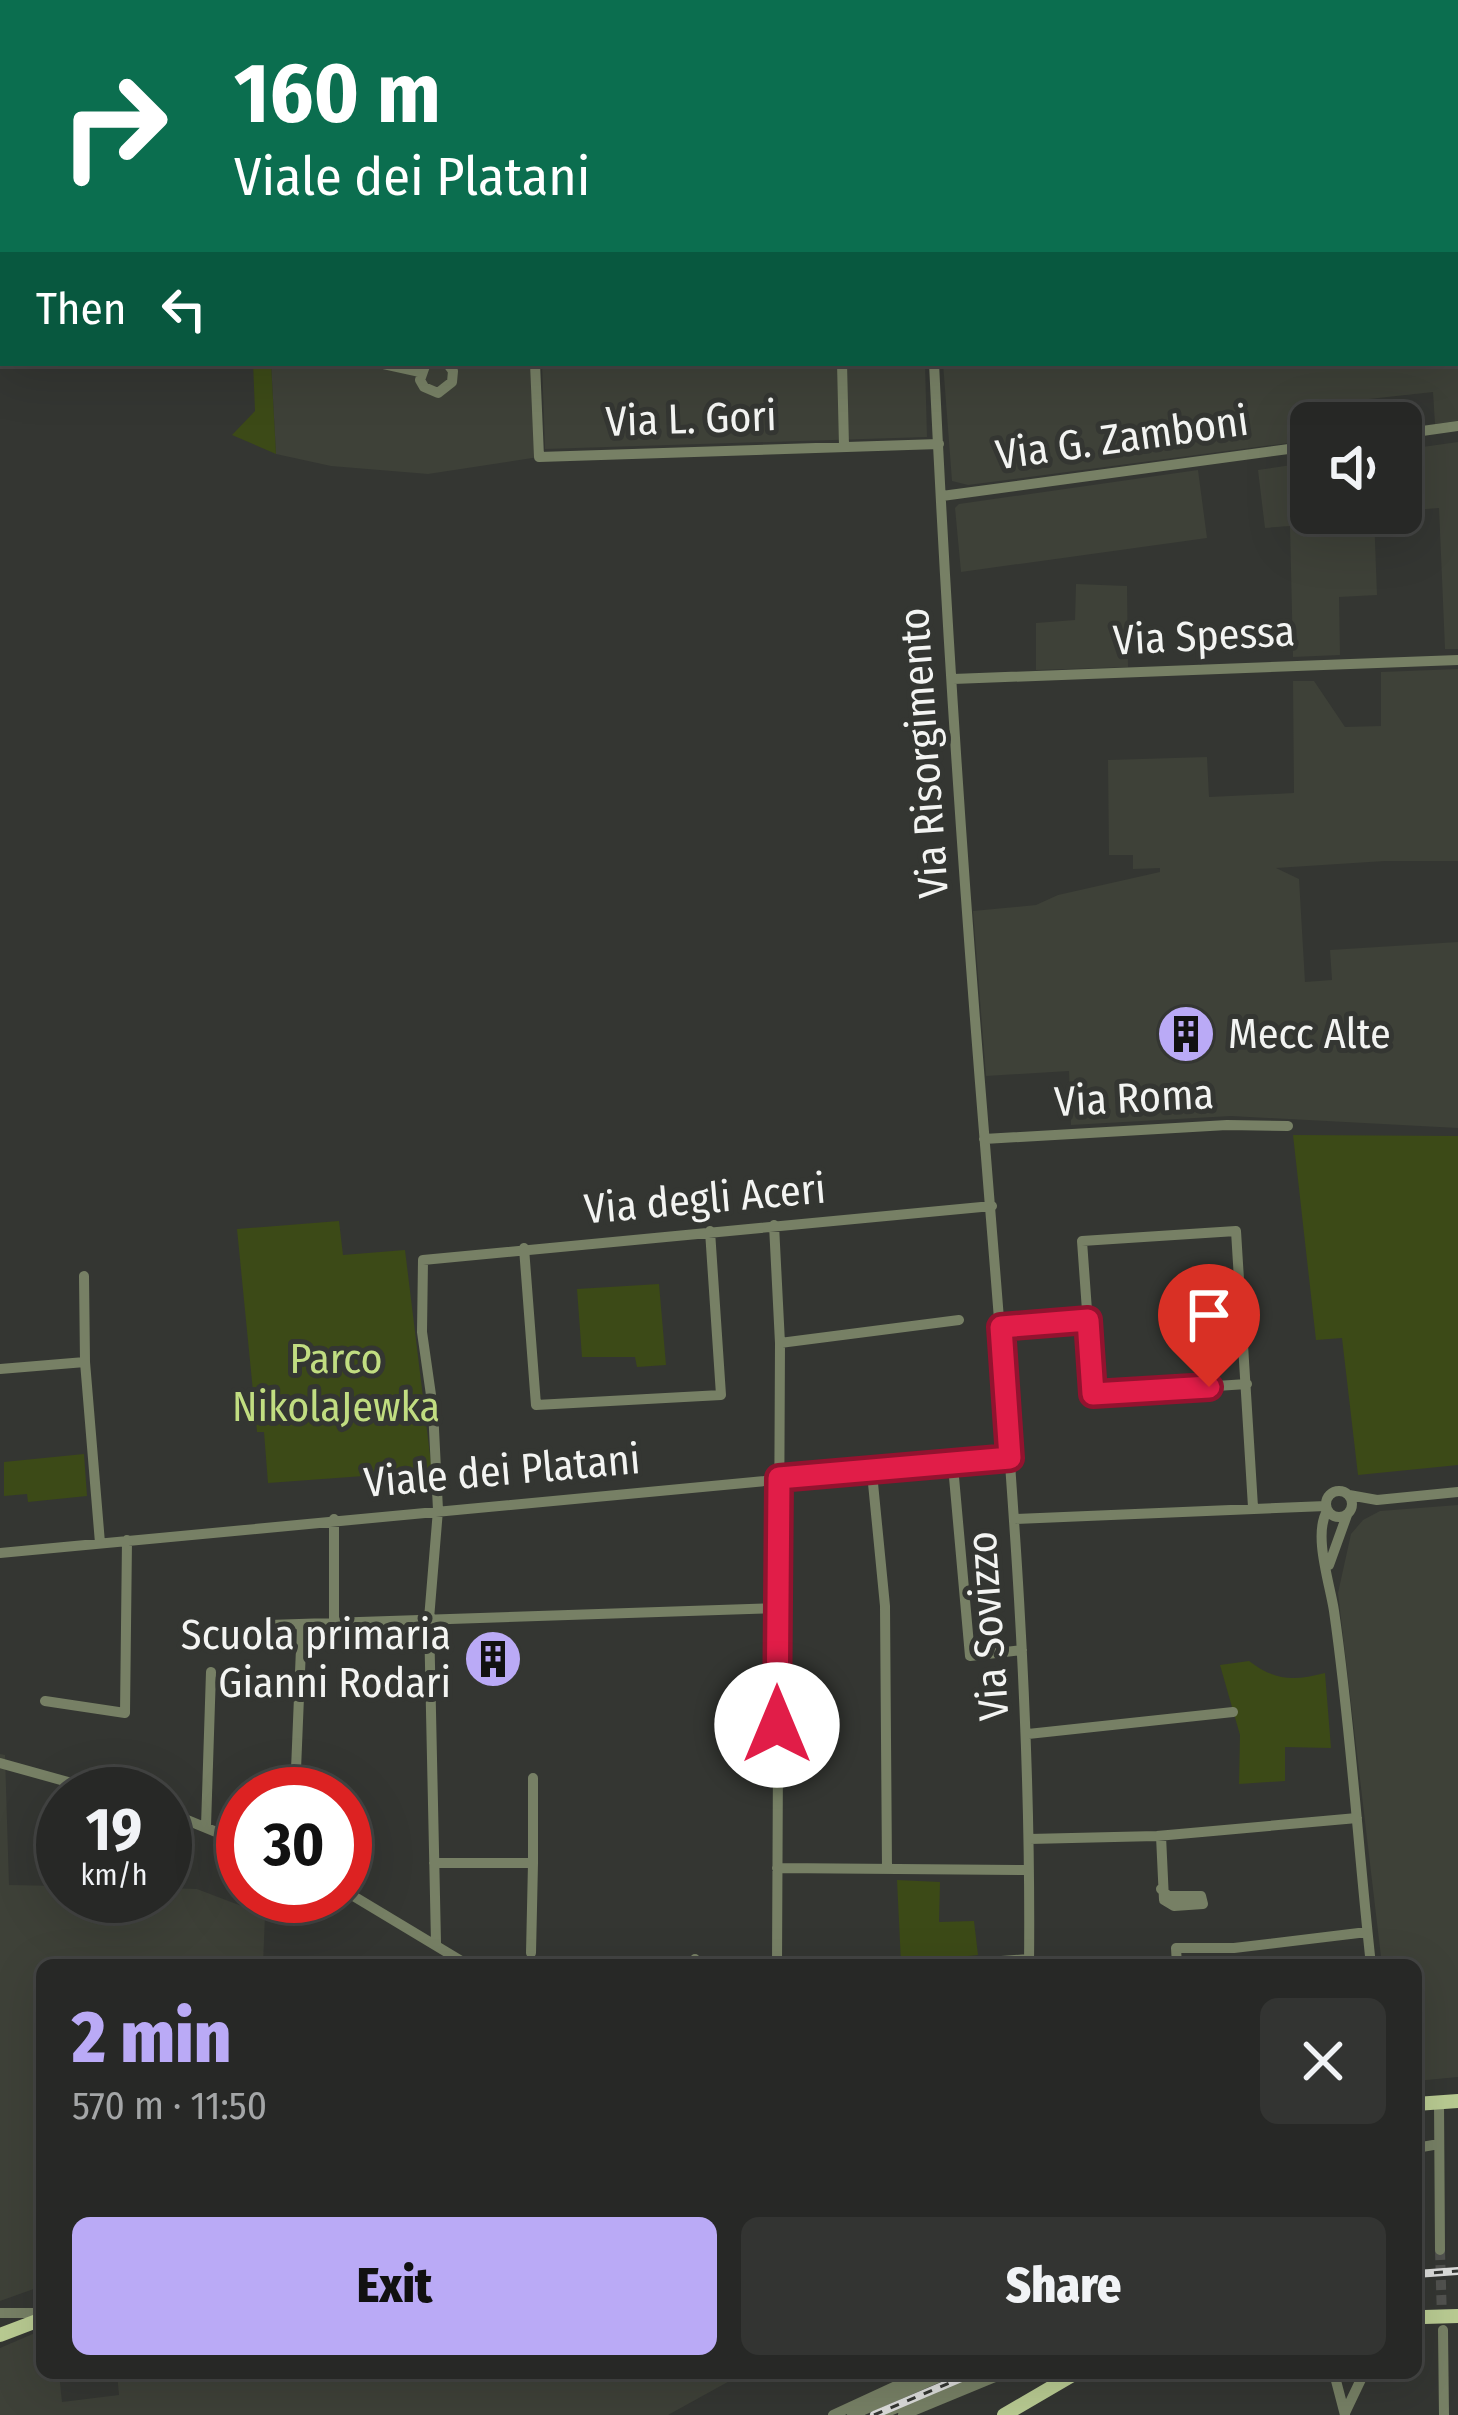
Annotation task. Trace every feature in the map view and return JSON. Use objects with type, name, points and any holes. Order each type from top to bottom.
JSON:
[{"type":"main road","points":[[1422,2103],[1458,2101]]},
{"type":"main road","points":[[1422,2318],[1458,2316]]},
{"type":"main road","points":[[0,2335],[36,2319]]},
{"type":"main road","points":[[1004,2415],[1066,2379]]},
{"type":"street","points":[[423,368],[424,387],[438,393],[452,382],[449,366]]},
{"type":"street","name":"Via L. Gori","points":[[535,366],[539,457],[939,444]]},
{"type":"street","points":[[842,366],[844,446]]},
{"type":"street","name":"Via Risorgimento","points":[[934,366],[984,1139]]},
{"type":"street","points":[[1422,431],[1458,426]]},
{"type":"street","name":"Via G. Zamboni","points":[[942,496],[1290,449]]},
{"type":"street","name":"Via Spessa","points":[[953,680],[1458,660]]},
{"type":"street","name":"Via Roma","points":[[984,1139],[1227,1125],[1288,1126]]},
{"type":"street","name":"Via Sovizzo","points":[[984,1139],[1028,1734],[1029,1959]]},
{"type":"street","name":"Via degli Aceri","points":[[438,1510],[433,1409],[422,1332],[423,1260],[992,1206]]},
{"type":"street","points":[[774,1226],[780,1342],[777,1959]]},
{"type":"street","points":[[524,1248],[536,1405],[721,1395],[710,1231]]},
{"type":"street","points":[[1247,1384],[1093,1394],[1082,1241],[1236,1231],[1247,1384],[1252,1507]]},
{"type":"street","points":[[84,1276],[85,1362],[100,1543]]},
{"type":"street","points":[[780,1342],[959,1320]]},
{"type":"street","points":[[1001,1327],[1088,1320]]},
{"type":"street","points":[[0,1369],[85,1362]]},
{"type":"street","name":"Viale dei Platani","points":[[0,1553],[1010,1458]]},
{"type":"street","points":[[952,1466],[970,1656],[1022,1650]]},
{"type":"street","points":[[872,1473],[885,1606],[887,1869]]},
{"type":"street","points":[[1370,1959],[1322,1520],[1335,1492],[1377,1500],[1458,1492]]},
{"type":"street","points":[[1328,1568],[1353,1503],[1349,1495]]},
{"type":"street","points":[[1014,1519],[1300,1505],[1327,1505],[1339,1518],[1377,1500]]},
{"type":"street","points":[[436,1943],[429,1619],[438,1510]]},
{"type":"street","points":[[334,1519],[334,1623]]},
{"type":"street","points":[[45,1701],[125,1713],[127,1540]]},
{"type":"street","points":[[268,1625],[779,1608]]},
{"type":"street","points":[[296,1767],[302,1624]]},
{"type":"street","points":[[206,1826],[211,1672]]},
{"type":"street","points":[[1028,1734],[1233,1712]]},
{"type":"street","points":[[0,1763],[36,1773]]},
{"type":"street","points":[[531,1953],[533,1778]]},
{"type":"street","points":[[1029,1839],[1160,1836],[1357,1818]]},
{"type":"street","points":[[192,1821],[216,1831]]},
{"type":"street","points":[[1160,1836],[1161,1889]]},
{"type":"street","points":[[434,1863],[533,1863]]},
{"type":"street","points":[[777,1868],[1029,1870]]},
{"type":"street","points":[[372,1906],[459,1959]]},
{"type":"street","points":[[1177,1959],[1176,1948],[1234,1948],[1367,1932]]},
{"type":"street","points":[[1234,1948],[1234,1959]]},
{"type":"street","points":[[1438,2102],[1440,2250]]},
{"type":"street","points":[[1422,2147],[1439,2144]]},
{"type":"street","points":[[0,2313],[20,2310],[36,2314]]},
{"type":"street","points":[[1443,2330],[1444,2415]]},
{"type":"street","points":[[833,2415],[911,2379]]},
{"type":"street","points":[[852,2415],[935,2379]]},
{"type":"street","points":[[880,2415],[966,2379]]},
{"type":"street","points":[[903,2415],[990,2379]]},
{"type":"street","points":[[1336,2379],[1345,2414]]},
{"type":"street","points":[[1345,2414],[1361,2379]]},
{"type":"shaded area","points":[[271,366],[536,366],[539,457],[428,474],[331,466],[276,454]]},
{"type":"shaded area","points":[[542,366],[925,366],[927,437],[545,449]]},
{"type":"shaded area","points":[[943,366],[1458,366],[1458,421],[1435,424],[1433,392],[1369,402],[1290,402],[1290,443],[968,485],[952,481]]},
{"type":"shaded area","points":[[1458,442],[1458,649],[1445,649],[1439,508],[1422,509],[1422,447]]},
{"type":"shaded area","points":[[1290,465],[1290,526],[1265,528],[1258,470]]},
{"type":"shaded area","points":[[1198,470],[1207,538],[961,572],[955,508],[959,504]]},
{"type":"shaded area","points":[[1290,534],[1375,534],[1377,595],[1339,597],[1340,655],[1293,657]]},
{"type":"shaded area","points":[[1076,584],[1127,586],[1128,667],[1036,670],[1036,623],[1075,620]]},
{"type":"shaded area","points":[[1458,669],[1458,861],[1276,868],[1299,879],[1305,982],[1332,980],[1330,950],[1458,942],[1458,1128],[1231,1116],[1071,1125],[1069,1071],[986,1076],[973,911],[1036,905],[1058,895],[1160,872],[1160,868],[1133,869],[1133,855],[1109,855],[1108,760],[1207,757],[1209,797],[1294,793],[1293,681],[1314,681],[1345,727],[1381,726],[1381,672]]},
{"type":"shaded area","points":[[1458,1505],[1458,2077],[1422,2080],[1422,1959],[1381,1959],[1338,1593],[1351,1534],[1380,1511]]},
{"type":"shaded area","points":[[0,1754],[5,1755],[9,1885],[36,1886],[36,1923],[192,1923],[192,1889],[216,1896],[216,1923],[265,1923],[263,1959],[36,1959],[36,2288],[0,2301]]},
{"type":"shaded area","points":[[36,2333],[36,2379],[60,2379],[62,2402],[119,2395],[118,2379],[733,2379],[668,2415],[0,2415],[0,2348]]},
{"type":"green space","points":[[253,366],[271,366],[276,454],[232,435],[255,411]]},
{"type":"green space","points":[[1293,1135],[1458,1136],[1458,1465],[1358,1475],[1342,1338],[1316,1340]]},
{"type":"green space","name":"Parco NikolaJewka","points":[[339,1221],[343,1255],[405,1250],[432,1471],[268,1483],[264,1432],[257,1432],[237,1229]]},
{"type":"green space","points":[[659,1284],[666,1365],[637,1367],[635,1357],[582,1357],[577,1289]]},
{"type":"green space","points":[[84,1454],[87,1496],[28,1502],[27,1494],[4,1496],[4,1462]]},
{"type":"green space","points":[[1249,1661],[1285,1678],[1325,1673],[1331,1748],[1285,1747],[1285,1781],[1239,1784],[1240,1735],[1220,1665]]},
{"type":"green space","points":[[897,1880],[940,1882],[939,1922],[974,1921],[978,1955],[901,1959]]},
{"type":"tunnel","points":[[1440,2250],[1442,2319]]},
{"type":"railway","points":[[1422,2274],[1458,2271]]},
{"type":"railway","points":[[874,2415],[959,2379]]},
{"type":"place","name":"Mecc Alte","points":[[1186,1034]]},
{"type":"place","name":"Scuola primaria Gianni Rodari","points":[[493,1659]]},
{"type":"route","points":[[777,1725],[779,1478],[1010,1458],[1001,1327],[1088,1320],[1093,1394],[1209,1387]]}]
